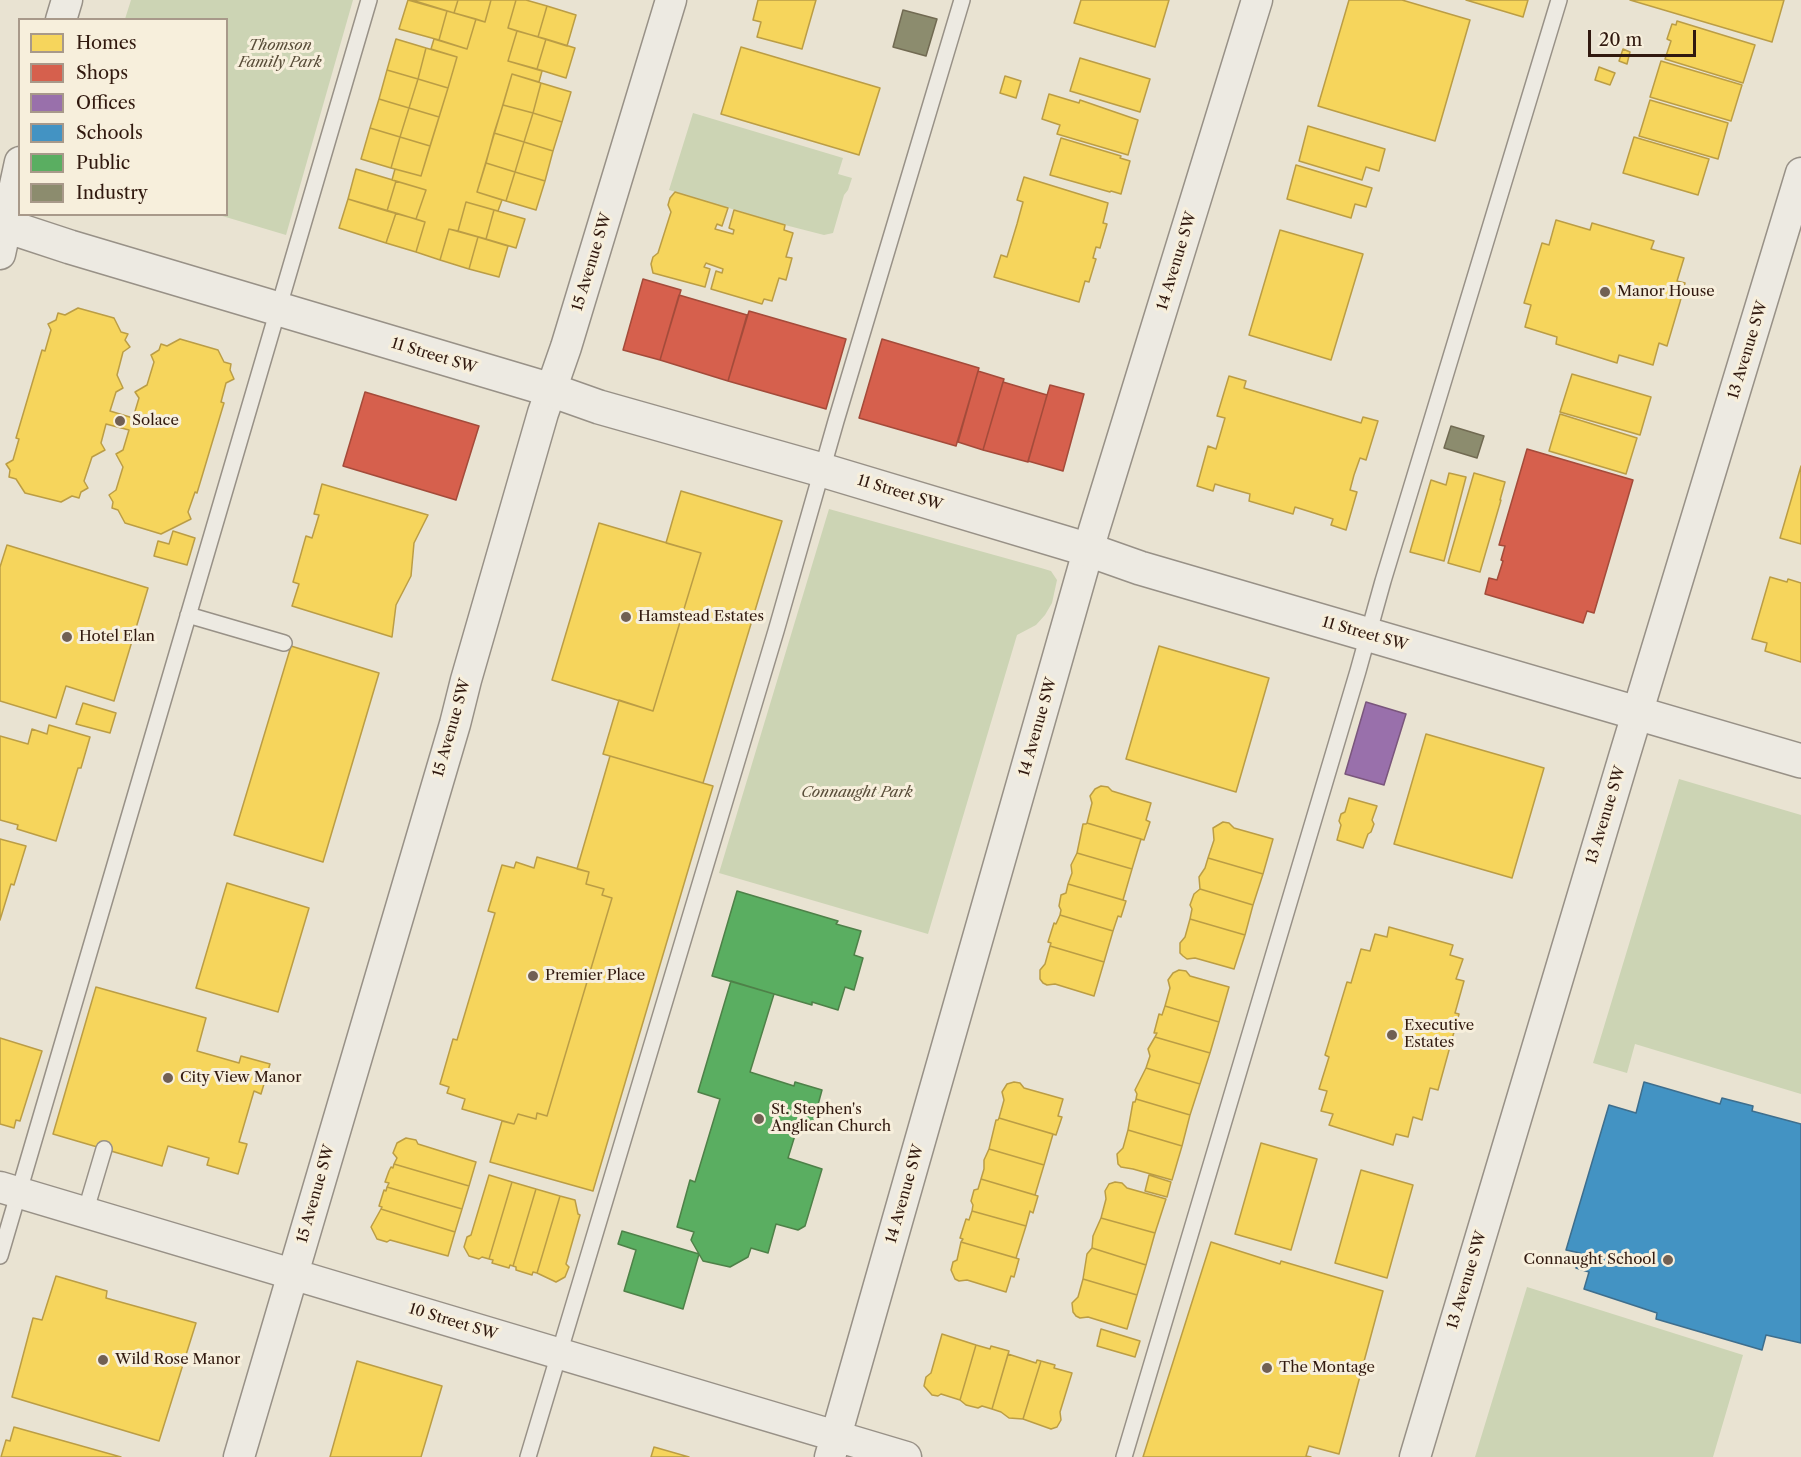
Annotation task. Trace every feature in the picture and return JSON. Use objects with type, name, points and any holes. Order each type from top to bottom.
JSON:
[{"type":"street","points":[[62,18],[67,0]]},
{"type":"street","name":"14 Avenue SW","points":[[833,1447],[1089,550],[1257,0]]},
{"type":"street","name":"15 Avenue SW","points":[[239,1457],[666,1]]},
{"type":"street","points":[[2,235],[18,170]]},
{"type":"street","name":"13 Avenue SW","points":[[1414,1457],[1801,173]]},
{"type":"street","name":"11 Street SW","points":[[2,235],[278,309],[551,390],[599,407],[822,470],[1089,550],[1140,568],[1801,761]]},
{"type":"street","name":"10 Street SW","points":[[9,1190],[559,1354],[833,1447],[906,1457]]},
{"type":"lane","points":[[0,1256],[9,1190],[188,615],[369,0]]},
{"type":"lane","points":[[528,1457],[776,631],[962,0]]},
{"type":"lane","points":[[1124,1457],[1559,0]]},
{"type":"lane","points":[[188,615],[284,643]]},
{"type":"lane","points":[[85,1213],[104,1149]]},
{"type":"green space","name":"Thomson Family Park","points":[[131,0],[353,0],[286,235],[222,216],[228,216],[228,18],[125,18]]},
{"type":"green space","points":[[693,113],[843,158],[838,174],[852,178],[844,195],[833,233],[824,235],[785,225],[669,190]]},
{"type":"green space","name":"Connaught Park","points":[[829,509],[1051,571],[1057,580],[1052,603],[1045,615],[1036,625],[1017,635],[928,934],[719,873]]},
{"type":"green space","points":[[1679,779],[1801,815],[1801,1094],[1635,1044],[1627,1073],[1593,1063]]},
{"type":"green space","points":[[1527,1287],[1743,1355],[1713,1457],[1475,1457]]},
{"type":"building: Homes","points":[[408,0],[447,11],[439,40],[399,29]]},
{"type":"building: Homes","points":[[412,0],[458,0],[454,13]]},
{"type":"building: Homes","points":[[458,0],[491,0],[485,22],[454,13]]},
{"type":"building: Homes","points":[[491,0],[516,0],[508,28],[517,31],[508,61],[542,71],[539,82],[512,74],[477,192],[502,200],[498,211],[466,202],[458,231],[449,229],[440,260],[416,252],[425,222],[416,219],[426,190],[392,180],[395,169],[421,176],[448,88],[457,57],[431,49],[434,39],[467,49],[476,19],[485,22]]},
{"type":"building: Homes","points":[[516,0],[526,0],[547,6],[538,37],[508,28]]},
{"type":"building: Homes","points":[[758,0],[816,0],[802,49],[757,37],[761,22],[753,20]]},
{"type":"building: Homes","points":[[1081,0],[1169,0],[1155,47],[1074,23]]},
{"type":"building: Homes","points":[[1349,0],[1402,0],[1470,20],[1435,141],[1318,106]]},
{"type":"building: Homes","points":[[1466,0],[1528,0],[1523,17]]},
{"type":"building: Homes","points":[[1630,0],[1784,0],[1772,42]]},
{"type":"building: Homes","points":[[547,6],[576,15],[567,46],[538,37]]},
{"type":"building: Homes","points":[[447,11],[476,19],[467,49],[439,40]]},
{"type":"building: Homes","points":[[1677,21],[1755,45],[1743,83],[1665,59],[1671,41],[1667,39],[1672,24],[1676,25]]},
{"type":"building: Homes","points":[[517,31],[546,39],[537,69],[508,61]]},
{"type":"building: Homes","points":[[396,39],[426,48],[418,79],[387,70]]},
{"type":"building: Homes","points":[[546,39],[575,48],[566,78],[537,69]]},
{"type":"building: Homes","points":[[741,47],[880,88],[859,155],[721,114]]},
{"type":"building: Homes","points":[[426,48],[457,57],[448,88],[418,79]]},
{"type":"building: Homes","points":[[1623,49],[1630,52],[1627,64],[1619,61]]},
{"type":"building: Homes","points":[[1080,58],[1150,79],[1140,112],[1070,91]]},
{"type":"building: Homes","points":[[1661,61],[1742,85],[1731,121],[1650,97]]},
{"type":"building: Homes","points":[[1599,67],[1615,73],[1610,85],[1595,80]]},
{"type":"building: Homes","points":[[387,70],[418,79],[409,108],[379,99]]},
{"type":"building: Homes","points":[[512,74],[541,83],[533,113],[503,105]]},
{"type":"building: Homes","points":[[1005,76],[1021,81],[1016,98],[1000,93]]},
{"type":"building: Homes","points":[[418,79],[448,88],[439,117],[409,108]]},
{"type":"building: Homes","points":[[541,83],[571,92],[562,122],[533,113]]},
{"type":"building: Homes","points":[[1049,94],[1079,103],[1080,100],[1138,120],[1128,155],[1057,134],[1060,125],[1042,119]]},
{"type":"building: Homes","points":[[379,99],[409,108],[400,137],[370,128]]},
{"type":"building: Homes","points":[[1650,100],[1728,123],[1718,159],[1639,136]]},
{"type":"building: Homes","points":[[503,105],[533,113],[524,142],[494,133]]},
{"type":"building: Homes","points":[[409,108],[439,117],[430,146],[400,137]]},
{"type":"building: Homes","points":[[533,113],[562,122],[553,151],[524,142]]},
{"type":"building: Homes","points":[[1308,126],[1385,149],[1379,171],[1366,167],[1362,180],[1299,161]]},
{"type":"building: Homes","points":[[370,128],[400,137],[391,168],[361,159]]},
{"type":"building: Homes","points":[[494,133],[524,142],[515,172],[486,163]]},
{"type":"building: Homes","points":[[400,137],[430,146],[421,176],[391,168]]},
{"type":"building: Homes","points":[[1634,137],[1709,159],[1698,195],[1623,173]]},
{"type":"building: Homes","points":[[1061,138],[1121,156],[1120,158],[1130,161],[1121,194],[1050,175]]},
{"type":"building: Homes","points":[[524,142],[553,151],[545,181],[515,172]]},
{"type":"building: Homes","points":[[486,163],[515,172],[506,201],[477,192]]},
{"type":"building: Homes","points":[[1296,165],[1372,188],[1366,207],[1355,204],[1351,218],[1287,199]]},
{"type":"building: Homes","points":[[356,169],[396,181],[387,211],[348,199]]},
{"type":"building: Homes","points":[[515,172],[545,181],[536,210],[506,201]]},
{"type":"building: Homes","points":[[1024,177],[1108,203],[1103,223],[1107,224],[1100,248],[1096,247],[1093,258],[1096,259],[1089,282],[1085,281],[1079,302],[994,277],[1001,255],[1007,257],[1017,224],[1023,202],[1017,200]]},
{"type":"building: Homes","points":[[396,181],[426,190],[416,219],[387,211]]},
{"type":"building: Homes","points":[[675,192],[728,208],[722,226],[717,224],[715,229],[733,234],[734,230],[729,228],[734,210],[785,225],[784,230],[793,233],[786,257],[792,258],[786,280],[779,278],[772,301],[764,299],[762,304],[711,289],[716,271],[722,273],[723,269],[706,263],[704,267],[710,269],[705,287],[653,273],[651,264],[653,257],[658,253],[671,212],[668,205]]},
{"type":"building: Homes","points":[[348,199],[396,213],[386,243],[339,228]]},
{"type":"building: Homes","points":[[466,202],[494,210],[486,239],[458,231]]},
{"type":"building: Homes","points":[[494,210],[525,219],[516,248],[486,239]]},
{"type":"building: Homes","points":[[396,213],[425,222],[416,252],[386,243]]},
{"type":"building: Homes","name":"Manor House","points":[[1556,220],[1590,230],[1592,223],[1654,241],[1651,249],[1684,258],[1677,281],[1685,283],[1680,302],[1667,346],[1659,343],[1653,365],[1619,355],[1617,363],[1556,344],[1557,337],[1525,327],[1531,305],[1524,303],[1542,243],[1549,245]]},
{"type":"building: Homes","points":[[449,229],[478,237],[469,269],[440,260]]},
{"type":"building: Homes","points":[[1280,230],[1363,254],[1331,360],[1249,335]]},
{"type":"building: Homes","points":[[478,237],[508,246],[499,277],[469,269]]},
{"type":"building: Homes","name":"Solace","points":[[78,308],[114,318],[121,332],[128,334],[125,340],[130,347],[123,352],[117,375],[123,388],[116,392],[110,411],[133,418],[139,398],[135,392],[147,385],[154,362],[151,355],[159,350],[161,344],[167,346],[180,339],[218,350],[224,362],[231,364],[230,370],[234,379],[226,383],[221,402],[224,403],[197,493],[195,492],[188,512],[191,519],[161,534],[125,523],[118,510],[112,508],[113,502],[109,495],[116,490],[123,467],[116,454],[123,450],[129,430],[106,424],[101,443],[105,450],[92,457],[84,481],[88,488],[81,492],[79,498],[72,496],[61,502],[25,493],[16,479],[9,477],[10,470],[6,464],[13,460],[19,439],[16,438],[42,350],[45,351],[51,330],[48,324],[56,320],[58,313],[65,315]]},
{"type":"building: Homes","points":[[1572,374],[1651,397],[1640,435],[1560,412]]},
{"type":"building: Homes","points":[[1229,376],[1246,381],[1244,388],[1361,423],[1363,417],[1378,421],[1366,460],[1360,458],[1354,475],[1350,490],[1357,492],[1346,530],[1331,525],[1333,519],[1295,507],[1293,514],[1249,501],[1250,494],[1215,484],[1213,491],[1197,486],[1208,446],[1216,449],[1225,418],[1217,416]]},
{"type":"building: Homes","points":[[1560,414],[1637,438],[1626,474],[1549,451]]},
{"type":"building: Homes","points":[[1801,466],[1801,544],[1780,538]]},
{"type":"building: Homes","points":[[1449,473],[1466,477],[1444,561],[1410,552],[1431,480],[1446,485]]},
{"type":"building: Homes","points":[[1474,473],[1505,482],[1480,572],[1448,563]]},
{"type":"building: Homes","points":[[322,484],[428,515],[414,543],[411,576],[396,605],[392,637],[292,606],[299,584],[293,582],[306,536],[312,538],[319,515],[314,514]]},
{"type":"building: Homes","points":[[681,491],[782,521],[703,783],[603,754],[619,700],[653,711],[701,553],[666,543]]},
{"type":"building: Homes","name":"Hamstead Estates","points":[[599,523],[701,553],[653,711],[552,680]]},
{"type":"building: Homes","points":[[173,531],[195,538],[187,565],[154,556],[158,541],[169,544]]},
{"type":"building: Homes","name":"Hotel Elan","points":[[7,545],[148,588],[114,701],[66,686],[56,718],[0,701],[0,567]]},
{"type":"building: Homes","points":[[1770,577],[1801,583],[1801,662],[1765,651],[1767,643],[1752,639]]},
{"type":"building: Homes","points":[[291,646],[379,673],[323,862],[234,835]]},
{"type":"building: Homes","points":[[1159,646],[1269,678],[1236,792],[1126,759]]},
{"type":"building: Homes","points":[[83,703],[116,713],[110,733],[76,724]]},
{"type":"building: Homes","points":[[49,725],[90,737],[56,841],[17,829],[18,825],[0,820],[0,736],[28,744],[32,729],[47,734]]},
{"type":"building: Homes","points":[[1426,734],[1544,768],[1512,878],[1394,844]]},
{"type":"building: Homes","points":[[610,756],[713,786],[593,1191],[490,1162],[502,1121],[514,1124],[518,1114],[536,1119],[537,1113],[547,1116],[612,898],[602,895],[604,889],[586,884],[589,872],[577,869]]},
{"type":"building: Homes","points":[[1101,786],[1151,803],[1146,820],[1150,822],[1144,840],[1087,823],[1092,803],[1090,796],[1095,789]]},
{"type":"building: Homes","points":[[1349,798],[1377,806],[1372,820],[1374,824],[1363,848],[1337,840],[1341,814],[1345,812]]},
{"type":"building: Homes","points":[[1223,822],[1229,823],[1234,828],[1273,839],[1263,874],[1208,858],[1214,840],[1213,828]]},
{"type":"building: Homes","points":[[1087,823],[1141,839],[1132,869],[1077,853],[1083,824]]},
{"type":"building: Homes","points":[[0,839],[26,846],[0,920]]},
{"type":"building: Homes","points":[[1077,853],[1132,869],[1123,900],[1068,884],[1072,873],[1071,865]]},
{"type":"building: Homes","name":"Premier Place","points":[[537,857],[589,872],[586,884],[604,889],[602,895],[612,898],[547,1116],[537,1113],[536,1119],[518,1114],[514,1124],[462,1109],[465,1099],[447,1093],[449,1087],[440,1084],[453,1039],[457,1040],[495,913],[488,911],[502,865],[514,868],[516,862],[534,868]]},
{"type":"building: Homes","points":[[1208,858],[1263,874],[1253,905],[1200,889],[1199,877]]},
{"type":"building: Homes","points":[[227,883],[309,908],[278,1012],[196,988]]},
{"type":"building: Homes","points":[[1068,884],[1126,901],[1113,931],[1060,915],[1061,895],[1066,893]]},
{"type":"building: Homes","points":[[1200,889],[1253,905],[1245,935],[1190,919],[1192,909],[1190,905],[1194,894]]},
{"type":"building: Homes","points":[[1060,915],[1113,931],[1104,962],[1050,946],[1051,943],[1048,942],[1054,923],[1056,924]]},
{"type":"building: Homes","points":[[1190,919],[1245,935],[1234,969],[1195,958],[1187,959],[1180,953],[1180,943],[1185,937]]},
{"type":"building: Homes","name":"Executive Estates","points":[[1389,927],[1453,945],[1450,955],[1463,959],[1456,979],[1464,981],[1455,1013],[1459,1014],[1438,1090],[1430,1088],[1422,1120],[1413,1117],[1408,1137],[1396,1134],[1393,1145],[1329,1125],[1333,1114],[1321,1111],[1327,1091],[1319,1089],[1329,1057],[1325,1055],[1347,982],[1351,983],[1361,949],[1370,951],[1375,934],[1387,937]]},
{"type":"building: Homes","points":[[1050,946],[1104,962],[1094,996],[1055,984],[1043,983],[1040,979],[1040,970],[1045,964]]},
{"type":"building: Homes","points":[[1179,970],[1186,971],[1190,976],[1229,987],[1219,1022],[1165,1006],[1170,988],[1168,980],[1173,973]]},
{"type":"building: Homes","name":"City View Manor","points":[[96,987],[206,1018],[197,1051],[239,1063],[241,1056],[270,1064],[261,1094],[254,1091],[239,1142],[247,1144],[238,1174],[207,1165],[209,1158],[168,1146],[162,1166],[53,1134]]},
{"type":"building: Homes","points":[[1165,1006],[1219,1022],[1210,1053],[1155,1037],[1159,1014],[1162,1015]]},
{"type":"building: Homes","points":[[1155,1037],[1210,1053],[1200,1084],[1146,1068],[1150,1056],[1148,1049]]},
{"type":"building: Homes","points":[[0,1038],[42,1051],[20,1121],[16,1120],[14,1128],[0,1124]]},
{"type":"building: Homes","points":[[1146,1068],[1200,1084],[1190,1115],[1136,1099],[1135,1090]]},
{"type":"building: Homes","points":[[1020,1083],[1024,1088],[1063,1099],[1058,1116],[1062,1117],[1056,1135],[999,1118],[1004,1100],[1002,1092],[1007,1084]]},
{"type":"building: Homes","points":[[1136,1099],[1190,1115],[1182,1146],[1128,1130],[1133,1102]]},
{"type":"building: Homes","points":[[999,1118],[1053,1134],[1044,1165],[989,1149],[996,1120]]},
{"type":"building: Homes","points":[[1128,1130],[1182,1146],[1172,1180],[1121,1167],[1118,1164],[1117,1154],[1123,1148]]},
{"type":"building: Homes","points":[[406,1138],[476,1162],[469,1186],[394,1164],[397,1158],[393,1153],[397,1143]]},
{"type":"building: Homes","points":[[1261,1143],[1317,1159],[1291,1250],[1235,1234]]},
{"type":"building: Homes","points":[[989,1149],[1044,1165],[1035,1195],[981,1179],[984,1160]]},
{"type":"building: Homes","points":[[394,1164],[469,1186],[462,1209],[387,1187],[389,1183],[385,1182]]},
{"type":"building: Homes","points":[[1361,1170],[1413,1185],[1387,1278],[1335,1263]]},
{"type":"building: Homes","points":[[489,1175],[512,1182],[489,1259],[482,1257],[479,1259],[469,1256],[464,1247],[467,1237],[471,1235]]},
{"type":"building: Homes","points":[[1149,1175],[1171,1182],[1167,1197],[1145,1191]]},
{"type":"building: Homes","points":[[981,1179],[1038,1196],[1033,1213],[1030,1211],[1026,1226],[972,1211],[971,1201],[974,1190],[978,1189]]},
{"type":"building: Homes","points":[[512,1182],[536,1189],[513,1266],[510,1265],[509,1268],[492,1263],[493,1260],[489,1259]]},
{"type":"building: Homes","points":[[1122,1183],[1127,1188],[1166,1199],[1155,1233],[1101,1218],[1106,1199],[1105,1191],[1109,1184]]},
{"type":"building: Homes","points":[[387,1187],[462,1209],[455,1232],[381,1209],[382,1207],[379,1206]]},
{"type":"building: Homes","points":[[536,1189],[560,1196],[537,1273],[533,1272],[532,1275],[516,1270],[513,1266]]},
{"type":"building: Homes","points":[[560,1196],[575,1200],[580,1215],[566,1264],[569,1267],[565,1277],[556,1282],[537,1273]]},
{"type":"building: Homes","points":[[381,1209],[455,1232],[448,1256],[390,1240],[387,1242],[377,1239],[371,1227]]},
{"type":"building: Homes","points":[[972,1211],[1026,1226],[1016,1258],[961,1242],[963,1239],[960,1238],[966,1219],[969,1220]]},
{"type":"building: Homes","points":[[1101,1218],[1155,1233],[1146,1265],[1092,1248],[1093,1236]]},
{"type":"building: Homes","points":[[961,1242],[1019,1259],[1014,1277],[1011,1276],[1006,1292],[967,1280],[955,1279],[951,1270],[953,1262],[957,1260]]},
{"type":"building: Homes","name":"The Montage","points":[[1211,1242],[1280,1264],[1281,1261],[1383,1291],[1339,1454],[1309,1446],[1306,1456],[1311,1457],[1143,1457]]},
{"type":"building: Homes","points":[[1092,1248],[1146,1265],[1137,1295],[1083,1279],[1087,1254]]},
{"type":"building: Homes","name":"Wild Rose Manor","points":[[56,1276],[107,1291],[106,1298],[196,1323],[159,1441],[12,1397],[33,1318],[42,1320]]},
{"type":"building: Homes","points":[[1083,1279],[1137,1295],[1127,1329],[1088,1317],[1076,1316],[1072,1303],[1078,1297]]},
{"type":"building: Homes","points":[[1101,1329],[1140,1341],[1135,1357],[1097,1346]]},
{"type":"building: Homes","points":[[942,1334],[976,1345],[960,1400],[941,1394],[932,1395],[924,1386],[926,1377],[931,1373]]},
{"type":"building: Homes","points":[[976,1345],[1009,1351],[992,1409],[966,1405],[960,1400]]},
{"type":"building: Homes","points":[[1008,1354],[1036,1363],[1037,1360],[1041,1361],[1023,1419],[1009,1418],[992,1409]]},
{"type":"building: Homes","points":[[357,1361],[442,1386],[421,1457],[330,1457]]},
{"type":"building: Homes","points":[[1041,1361],[1055,1365],[1054,1368],[1072,1373],[1060,1412],[1061,1420],[1057,1427],[1051,1429],[1023,1419]]},
{"type":"building: Homes","points":[[14,1427],[121,1457],[1,1457],[6,1440],[10,1441]]},
{"type":"building: Homes","points":[[654,1447],[689,1457],[651,1457]]},
{"type":"building: Shops","points":[[643,279],[681,290],[660,360],[623,350]]},
{"type":"building: Shops","points":[[679,295],[747,315],[728,381],[660,360]]},
{"type":"building: Shops","points":[[749,311],[846,339],[826,409],[728,381]]},
{"type":"building: Shops","points":[[882,339],[979,368],[956,446],[859,418]]},
{"type":"building: Shops","points":[[978,371],[1004,379],[983,450],[958,442]]},
{"type":"building: Shops","points":[[1003,382],[1047,395],[1028,462],[983,450]]},
{"type":"building: Shops","points":[[1050,385],[1084,394],[1063,471],[1028,461]]},
{"type":"building: Shops","points":[[365,392],[479,426],[456,500],[343,466]]},
{"type":"building: Shops","points":[[1527,449],[1633,480],[1594,613],[1587,611],[1583,623],[1485,594],[1489,578],[1497,580],[1503,561],[1501,560],[1505,546],[1499,545]]},
{"type":"building: Offices","points":[[1366,702],[1406,714],[1384,785],[1345,774]]},
{"type":"building: Schools","points":[[1644,1082],[1720,1104],[1722,1098],[1753,1106],[1752,1111],[1801,1124],[1801,1343],[1766,1335],[1762,1350],[1656,1319],[1657,1313],[1584,1289],[1589,1272],[1576,1268],[1580,1253],[1566,1250],[1609,1105],[1636,1113]]},
{"type":"building: Public","points":[[737,891],[838,921],[836,924],[861,931],[854,955],[863,958],[854,990],[845,987],[838,1010],[812,1002],[812,1005],[712,976]]},
{"type":"building: Public","name":"St. Stephen's Anglican Church","points":[[731,981],[774,994],[750,1072],[794,1086],[795,1082],[822,1090],[813,1123],[800,1119],[788,1158],[822,1169],[805,1226],[798,1230],[776,1224],[768,1253],[751,1248],[748,1257],[730,1267],[703,1261],[691,1240],[694,1232],[677,1227],[690,1180],[695,1182],[720,1099],[698,1092]]},
{"type":"building: Public","points":[[622,1231],[699,1254],[683,1309],[624,1291],[636,1250],[618,1244]]},
{"type":"building: Industry","points":[[903,10],[937,19],[926,56],[893,47]]},
{"type":"building: Industry","points":[[1451,426],[1484,436],[1477,458],[1444,448]]},
{"type":"place","name":"Manor House","points":[[1605,292]]},
{"type":"place","name":"Solace","points":[[120,421]]},
{"type":"place","name":"Hamstead Estates","points":[[626,617]]},
{"type":"place","name":"Hotel Elan","points":[[67,637]]},
{"type":"place","name":"Premier Place","points":[[533,976]]},
{"type":"place","name":"Executive Estates","points":[[1392,1035]]},
{"type":"place","name":"City View Manor","points":[[168,1078]]},
{"type":"place","name":"St. Stephen's Anglican Church","points":[[759,1119]]},
{"type":"place","name":"Connaught School","points":[[1668,1260]]},
{"type":"place","name":"Wild Rose Manor","points":[[103,1360]]},
{"type":"place","name":"The Montage","points":[[1267,1368]]}]
